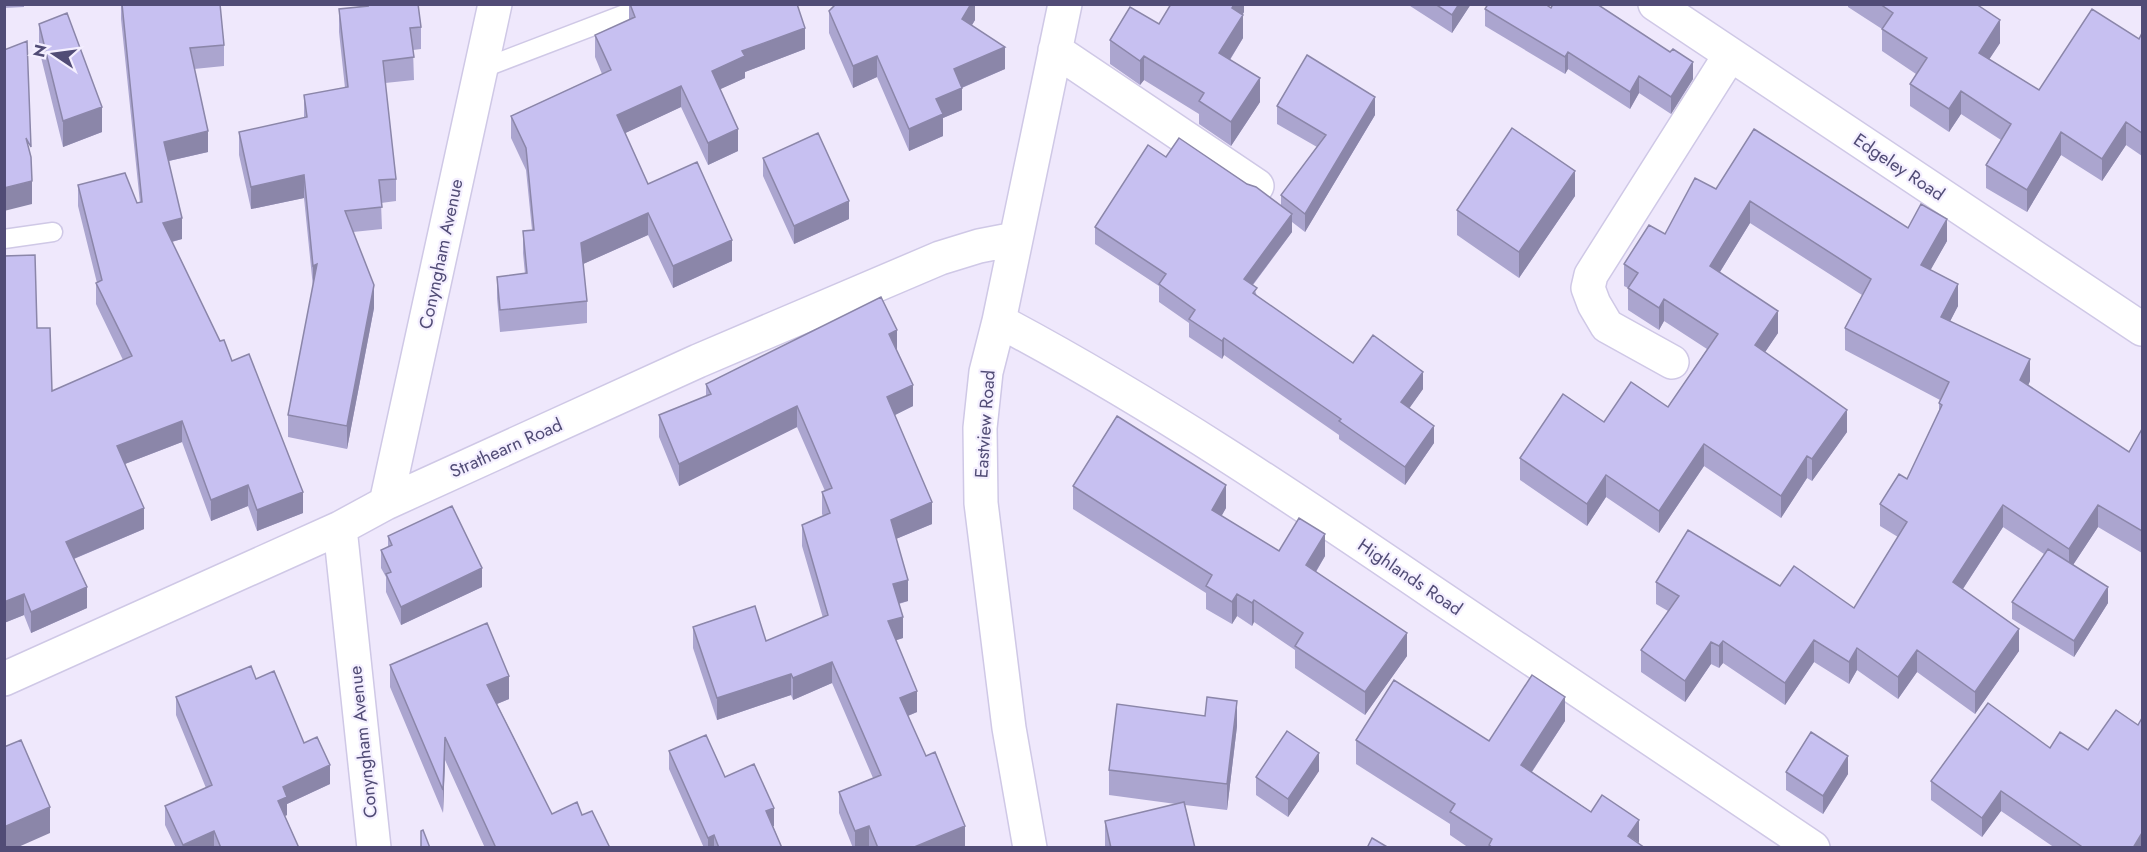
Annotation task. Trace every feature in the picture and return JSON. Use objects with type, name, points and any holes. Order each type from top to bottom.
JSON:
[{"type":"street","name":"Conyngham Avenue","points":[[386,503],[495,4]]},
{"type":"street","name":"Eastview Road","points":[[1030,848],[1009,728],[981,503],[981,428],[986,372],[999,321],[1065,4]]},
{"type":"street","name":"Edgeley Road","points":[[1655,4],[2142,329]]},
{"type":"street","points":[[1056,50],[1257,186]]},
{"type":"street","points":[[1672,362],[1607,326],[1588,288],[1590,275],[1730,54]]},
{"type":"street","name":"Strathearn Road","points":[[4,679],[340,528],[386,503],[698,361],[940,258],[979,246],[1015,239]]},
{"type":"street","name":"Highlands Road","points":[[999,321],[1058,353],[1170,420],[1359,542],[1813,848]]},
{"type":"street","name":"Conyngham Avenue","points":[[340,528],[374,848]]},
{"type":"lane","points":[[482,69],[651,4]]},
{"type":"lane","points":[[4,239],[53,232]]},
{"type":"building","points":[[122,4],[220,4],[224,45],[190,48],[208,131],[164,142],[182,218],[163,223],[220,341],[224,340],[232,361],[249,354],[303,492],[257,510],[248,485],[211,500],[182,421],[117,446],[144,508],[66,542],[87,587],[31,612],[24,594],[4,602],[4,256],[35,255],[37,328],[50,328],[52,391],[132,356],[96,283],[102,280],[78,185],[125,173],[137,203],[142,202]]},
{"type":"building","points":[[367,4],[418,4],[421,27],[410,28],[414,57],[383,61],[396,179],[379,180],[382,207],[345,211],[374,285],[347,426],[288,415],[317,264],[313,266],[304,175],[251,187],[239,132],[307,117],[304,95],[348,87],[339,9],[368,6]]},
{"type":"building","points":[[630,4],[797,4],[805,28],[742,51],[745,56],[712,71],[738,129],[708,143],[681,86],[617,115],[648,184],[697,162],[732,240],[673,266],[648,213],[581,243],[587,301],[500,310],[497,277],[527,273],[523,231],[534,230],[526,148],[511,116],[611,70],[595,35],[635,17]]},
{"type":"building","points":[[836,4],[971,4],[962,19],[1005,47],[954,69],[962,88],[936,99],[943,114],[909,129],[877,56],[853,66],[829,11]]},
{"type":"building","points":[[1171,4],[1234,4],[1232,8],[1243,15],[1219,53],[1260,78],[1231,122],[1199,101],[1204,93],[1144,56],[1140,61],[1110,40],[1130,7],[1159,24]]},
{"type":"building","points":[[1435,4],[1459,4],[1452,15]]},
{"type":"building","points":[[1488,4],[1545,4],[1551,8],[1553,4],[1597,4],[1670,52],[1673,49],[1693,62],[1671,97],[1639,76],[1630,92],[1568,52],[1565,57],[1485,9]]},
{"type":"building","points":[[1880,4],[1976,4],[2000,20],[1979,53],[2039,90],[2092,9],[2139,39],[2142,33],[2142,133],[2126,122],[2102,159],[2061,132],[2027,190],[1986,165],[2011,124],[1961,91],[1949,109],[1910,84],[1927,58],[1882,29],[1893,13]]},
{"type":"building","points":[[67,13],[102,107],[63,121],[39,24]]},
{"type":"building","points":[[27,41],[31,147],[26,138],[31,157],[32,181],[4,188],[4,50]]},
{"type":"building","points":[[1307,55],[1375,97],[1305,214],[1281,195],[1326,135],[1277,106]]},
{"type":"building","points":[[1512,128],[1575,171],[1519,252],[1457,210]]},
{"type":"building","points":[[1754,129],[1908,228],[1921,204],[1947,219],[1921,265],[1958,284],[1941,317],[2030,359],[2020,380],[2129,452],[2142,429],[2142,531],[2098,505],[2069,549],[2003,505],[1953,582],[2019,629],[1975,692],[1917,650],[1898,677],[1857,648],[1849,662],[1814,640],[1785,683],[1723,641],[1719,646],[1711,642],[1685,681],[1641,650],[1679,596],[1656,582],[1688,530],[1780,586],[1794,566],[1854,608],[1907,522],[1880,504],[1899,474],[1907,479],[1942,405],[1939,403],[1949,382],[1845,328],[1871,279],[1750,201],[1710,266],[1778,311],[1755,345],[1847,410],[1812,459],[1807,456],[1781,496],[1704,444],[1659,511],[1606,475],[1587,504],[1520,458],[1563,394],[1604,422],[1631,382],[1668,407],[1718,334],[1664,299],[1659,308],[1628,288],[1638,273],[1624,264],[1649,225],[1665,234],[1695,178],[1716,189]]},
{"type":"building","points":[[818,133],[849,201],[794,226],[763,158]]},
{"type":"building","points":[[1179,138],[1247,184],[1256,187],[1292,214],[1244,279],[1257,288],[1253,293],[1353,363],[1373,335],[1423,372],[1401,402],[1434,426],[1405,467],[1339,421],[1341,419],[1224,338],[1222,341],[1189,319],[1195,310],[1159,284],[1166,274],[1095,227],[1148,145],[1166,157]]},
{"type":"building","points":[[881,297],[897,330],[889,334],[913,385],[887,397],[932,502],[891,520],[908,580],[893,584],[903,617],[888,621],[917,691],[900,698],[926,756],[935,752],[965,826],[912,848],[878,848],[869,826],[855,831],[839,792],[881,775],[832,662],[793,678],[791,674],[717,698],[693,627],[755,606],[766,641],[828,615],[802,525],[830,513],[822,492],[832,488],[797,406],[679,464],[659,415],[711,394],[706,384]]},
{"type":"building","points":[[1117,416],[1226,485],[1212,510],[1279,551],[1299,518],[1325,534],[1306,565],[1407,633],[1365,692],[1295,646],[1303,633],[1254,600],[1252,603],[1237,594],[1232,602],[1206,586],[1212,575],[1073,486]]},
{"type":"building","points":[[452,506],[482,568],[401,607],[386,574],[391,572],[381,550],[392,545],[388,536]]},
{"type":"building","points":[[2048,549],[2108,587],[2074,641],[2012,602]]},
{"type":"building","points":[[487,623],[509,676],[487,685],[552,814],[577,802],[582,815],[592,811],[610,848],[496,848],[445,737],[443,790],[390,665]]},
{"type":"building","points":[[251,666],[256,679],[274,671],[304,743],[317,737],[330,765],[283,787],[287,797],[278,801],[299,848],[221,848],[214,831],[183,845],[165,806],[212,785],[176,697]]},
{"type":"building","points":[[1532,675],[1565,697],[1521,765],[1591,812],[1602,795],[1639,820],[1628,836],[1645,848],[1493,848],[1489,845],[1492,839],[1450,812],[1455,804],[1356,740],[1394,680],[1489,741]]},
{"type":"building","points":[[1207,697],[1237,701],[1227,784],[1109,770],[1117,704],[1205,716]]},
{"type":"building","points":[[1988,703],[2050,748],[2060,732],[2088,750],[2116,710],[2138,725],[2142,718],[2142,833],[2133,848],[2079,848],[2081,846],[2001,791],[1982,818],[1931,781]]},
{"type":"building","points":[[1287,731],[1319,753],[1288,799],[1256,777]]},
{"type":"building","points":[[1811,732],[1848,756],[1823,796],[1786,772]]},
{"type":"building","points":[[706,735],[725,777],[754,764],[774,808],[766,811],[782,848],[719,848],[714,835],[708,838],[669,751]]},
{"type":"building","points":[[21,740],[50,807],[4,827],[4,747]]},
{"type":"building","points":[[1184,802],[1195,848],[1111,848],[1105,821]]},
{"type":"building","points":[[423,830],[430,848],[421,848],[421,831]]},
{"type":"building","points":[[1372,838],[1389,848],[1367,848]]}]
